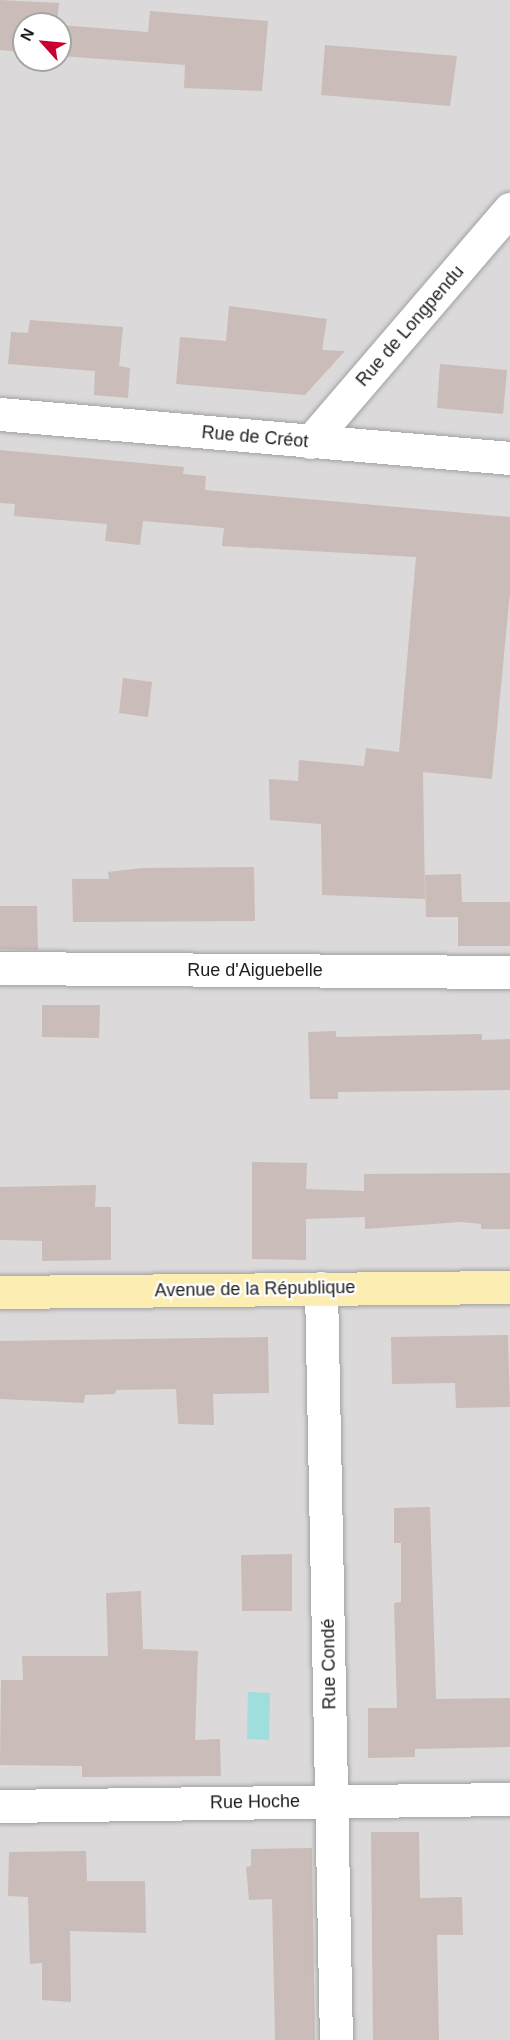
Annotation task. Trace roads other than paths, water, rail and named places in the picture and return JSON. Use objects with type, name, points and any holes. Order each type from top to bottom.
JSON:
[{"type":"street","name":"Rue de Longpendu","points":[[310,442],[510,209]]},
{"type":"street","name":"Rue de Créot","points":[[0,414],[510,458]]},
{"type":"street","name":"Rue d'Aiguebelle","points":[[0,968],[510,972]]},
{"type":"street","name":"Avenue de la République","points":[[0,1292],[510,1287]]},
{"type":"street","name":"Rue Condé","points":[[321,1288],[336,2040]]},
{"type":"street","name":"Rue Hoche","points":[[0,1806],[510,1799]]},
{"type":"water","points":[[248,1692],[270,1693],[269,1740],[247,1739]]}]
